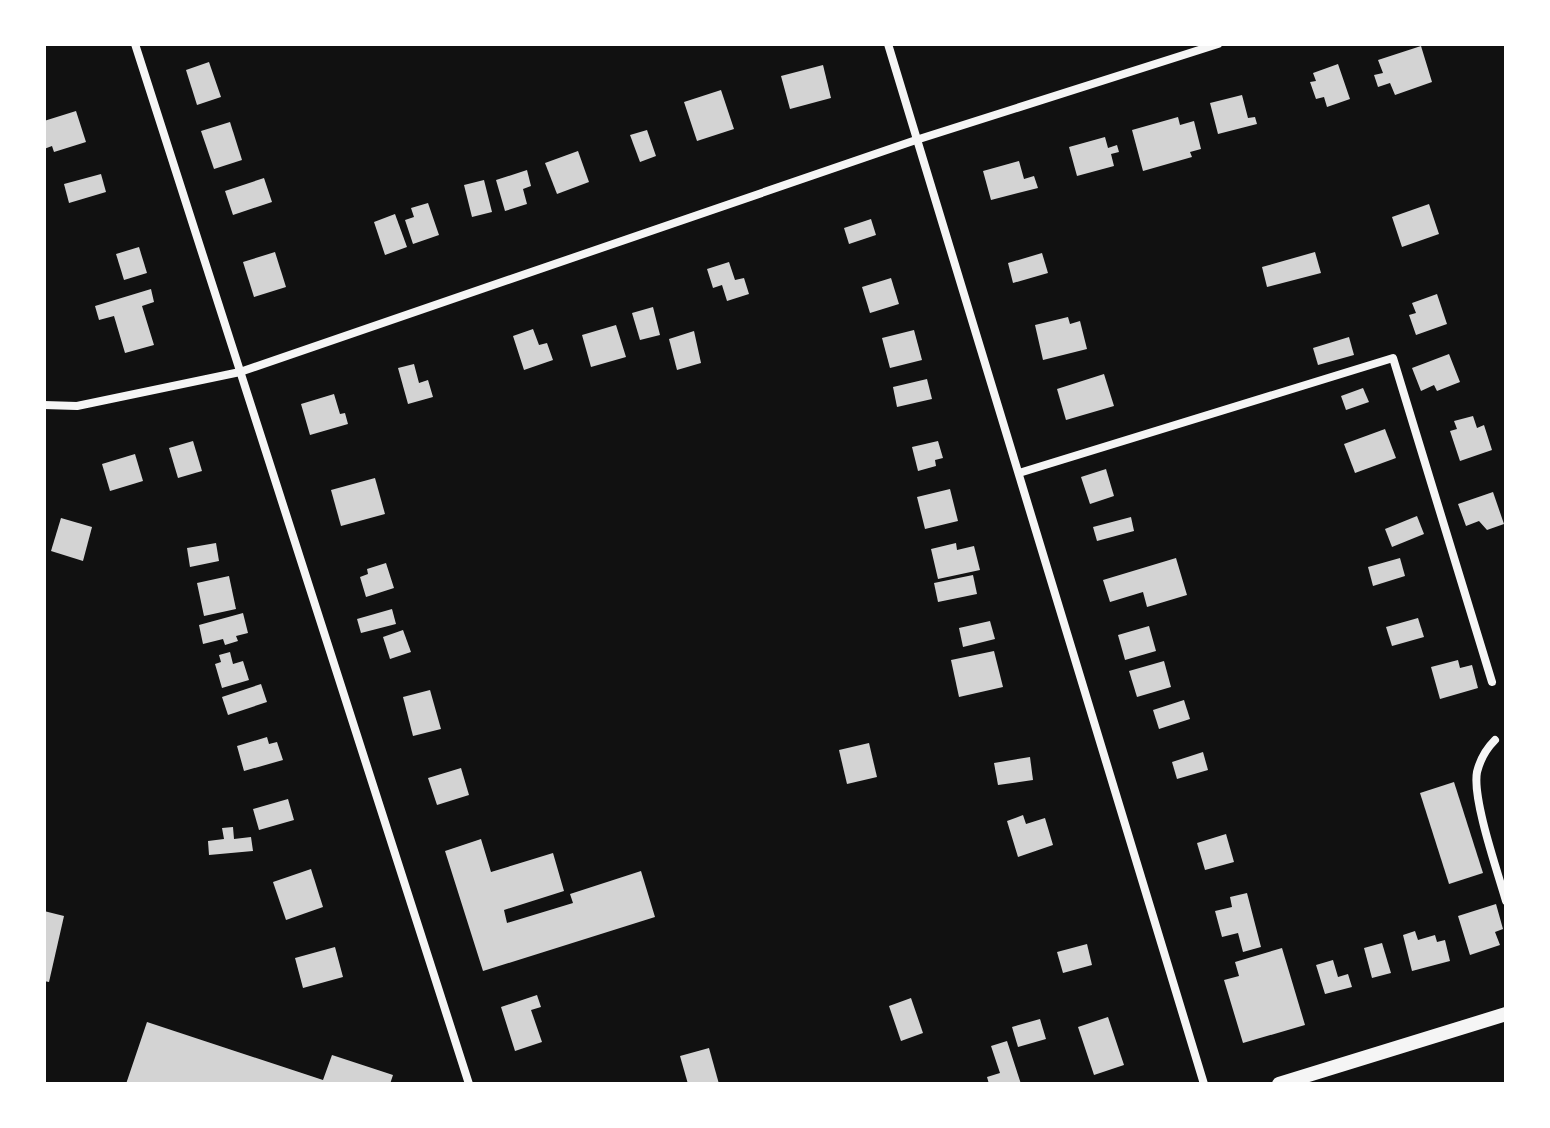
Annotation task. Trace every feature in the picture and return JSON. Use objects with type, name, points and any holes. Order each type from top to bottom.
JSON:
[{"type":"main road","points":[[1279,1084],[1506,1014]]},
{"type":"street","points":[[135,44],[469,1084]]},
{"type":"street","points":[[888,44],[1204,1084]]},
{"type":"street","points":[[44,405],[77,406],[240,372],[916,140],[1218,44]]},
{"type":"street","points":[[1019,473],[1393,358],[1492,682]]},
{"type":"street","points":[[1495,740],[1486,749],[1476,774],[1482,820],[1506,901]]},
{"type":"building","points":[[1421,46],[1432,82],[1395,95],[1390,83],[1378,87],[1374,75],[1383,73],[1378,60]]},
{"type":"building","points":[[209,62],[221,97],[197,105],[186,70]]},
{"type":"building","points":[[1338,64],[1350,99],[1327,107],[1324,97],[1316,99],[1310,82],[1316,81],[1313,73]]},
{"type":"building","points":[[823,65],[831,98],[790,109],[781,76]]},
{"type":"building","points":[[721,90],[734,129],[697,141],[684,102]]},
{"type":"building","points":[[1242,95],[1248,118],[1255,117],[1257,124],[1218,134],[1210,103]]},
{"type":"building","points":[[76,111],[86,142],[54,152],[52,146],[44,149],[44,121]]},
{"type":"building","points":[[1178,117],[1180,125],[1194,121],[1201,149],[1190,152],[1192,157],[1143,171],[1132,130]]},
{"type":"building","points":[[230,122],[242,160],[214,169],[201,131]]},
{"type":"building","points":[[647,130],[656,156],[640,162],[630,135]]},
{"type":"building","points":[[1105,137],[1108,148],[1117,145],[1119,152],[1111,154],[1114,166],[1077,176],[1069,147]]},
{"type":"building","points":[[578,151],[589,182],[557,194],[545,163]]},
{"type":"building","points":[[1019,161],[1024,179],[1034,176],[1038,188],[991,200],[983,171]]},
{"type":"building","points":[[527,170],[531,186],[523,189],[527,204],[505,211],[496,180]]},
{"type":"building","points":[[101,174],[106,192],[69,203],[64,184]]},
{"type":"building","points":[[264,178],[272,202],[233,215],[225,191]]},
{"type":"building","points":[[484,180],[492,212],[472,217],[464,185]]},
{"type":"building","points":[[428,203],[439,235],[413,244],[405,220],[414,217],[411,208]]},
{"type":"building","points":[[1429,204],[1439,234],[1402,247],[1392,217]]},
{"type":"building","points":[[395,214],[407,247],[385,255],[374,222]]},
{"type":"building","points":[[871,219],[876,235],[849,244],[844,228]]},
{"type":"building","points":[[139,247],[147,273],[124,280],[116,254]]},
{"type":"building","points":[[275,252],[286,287],[254,297],[243,262]]},
{"type":"building","points":[[1315,252],[1321,273],[1267,287],[1262,267]]},
{"type":"building","points":[[1042,253],[1048,273],[1013,283],[1008,263]]},
{"type":"building","points":[[729,262],[735,280],[744,278],[749,294],[727,301],[722,285],[713,288],[707,269]]},
{"type":"building","points":[[891,278],[899,304],[870,313],[862,287]]},
{"type":"building","points":[[151,289],[154,302],[142,306],[154,345],[125,353],[114,316],[99,320],[95,306]]},
{"type":"building","points":[[1437,294],[1447,324],[1416,335],[1409,315],[1416,313],[1412,303]]},
{"type":"building","points":[[653,307],[660,335],[640,340],[632,313]]},
{"type":"building","points":[[1068,317],[1070,324],[1080,321],[1087,349],[1043,360],[1035,325]]},
{"type":"building","points":[[616,325],[626,357],[591,367],[582,335]]},
{"type":"building","points":[[533,329],[539,345],[547,343],[553,360],[524,370],[513,336]]},
{"type":"building","points":[[914,330],[922,360],[890,368],[882,338]]},
{"type":"building","points":[[694,331],[701,363],[677,370],[669,339]]},
{"type":"building","points":[[1349,337],[1354,355],[1318,365],[1313,348]]},
{"type":"building","points":[[1449,354],[1460,382],[1437,391],[1434,385],[1421,391],[1412,368]]},
{"type":"building","points":[[414,364],[419,383],[428,380],[433,397],[408,404],[398,368]]},
{"type":"building","points":[[1104,374],[1114,406],[1066,420],[1057,389]]},
{"type":"building","points":[[927,379],[932,399],[897,407],[893,387]]},
{"type":"building","points":[[1363,388],[1369,402],[1346,410],[1341,396]]},
{"type":"building","points":[[334,394],[340,414],[345,413],[348,424],[310,435],[301,404]]},
{"type":"building","points":[[1473,416],[1477,428],[1484,425],[1492,450],[1460,461],[1450,431],[1457,429],[1454,421]]},
{"type":"building","points":[[1385,429],[1396,458],[1355,473],[1344,444]]},
{"type":"building","points":[[193,441],[202,471],[178,478],[169,448]]},
{"type":"building","points":[[938,441],[943,458],[935,460],[936,466],[918,471],[912,447]]},
{"type":"building","points":[[135,454],[143,481],[110,491],[102,464]]},
{"type":"building","points":[[1106,469],[1114,496],[1090,504],[1081,477]]},
{"type":"building","points":[[375,478],[385,514],[341,526],[331,490]]},
{"type":"building","points":[[950,489],[958,521],[925,529],[917,497]]},
{"type":"building","points":[[1493,492],[1504,524],[1487,530],[1479,521],[1466,526],[1458,504]]},
{"type":"building","points":[[1417,516],[1424,534],[1392,547],[1385,529]]},
{"type":"building","points":[[1131,517],[1134,531],[1097,541],[1093,527]]},
{"type":"building","points":[[61,518],[92,527],[83,561],[51,551]]},
{"type":"building","points":[[216,543],[219,561],[190,567],[187,548]]},
{"type":"building","points":[[956,543],[957,550],[974,546],[980,570],[938,579],[931,549]]},
{"type":"building","points":[[1176,558],[1187,595],[1147,607],[1143,592],[1110,602],[1103,580]]},
{"type":"building","points":[[1400,558],[1405,576],[1373,586],[1368,567]]},
{"type":"building","points":[[386,563],[394,588],[366,597],[360,577],[368,574],[367,569]]},
{"type":"building","points":[[973,575],[977,594],[938,602],[934,583]]},
{"type":"building","points":[[229,576],[236,609],[204,616],[197,583]]},
{"type":"building","points":[[392,609],[396,624],[361,633],[357,619]]},
{"type":"building","points":[[243,613],[248,633],[236,636],[238,641],[225,645],[223,639],[203,644],[199,625]]},
{"type":"building","points":[[1418,618],[1424,637],[1392,646],[1386,627]]},
{"type":"building","points":[[990,621],[995,639],[963,647],[959,628]]},
{"type":"building","points":[[1149,626],[1156,651],[1125,660],[1118,635]]},
{"type":"building","points":[[403,630],[411,652],[390,659],[383,637]]},
{"type":"building","points":[[994,651],[1003,687],[959,697],[951,660]]},
{"type":"building","points":[[230,652],[233,664],[243,661],[249,680],[222,688],[215,664],[221,662],[219,655]]},
{"type":"building","points":[[1458,660],[1460,668],[1472,665],[1478,688],[1440,699],[1431,667]]},
{"type":"building","points":[[1164,661],[1171,687],[1137,697],[1129,671]]},
{"type":"building","points":[[261,684],[267,702],[228,715],[222,697]]},
{"type":"building","points":[[430,690],[441,729],[413,736],[403,697]]},
{"type":"building","points":[[1184,700],[1190,719],[1159,729],[1153,710]]},
{"type":"building","points":[[267,737],[269,744],[277,742],[283,760],[244,771],[237,746]]},
{"type":"building","points":[[869,743],[877,777],[847,784],[839,750]]},
{"type":"building","points":[[1203,752],[1208,770],[1177,779],[1172,762]]},
{"type":"building","points":[[1030,757],[1033,780],[998,785],[994,763]]},
{"type":"building","points":[[461,768],[469,795],[437,805],[428,778]]},
{"type":"building","points":[[1454,782],[1483,873],[1449,884],[1420,793]]},
{"type":"building","points":[[288,799],[294,820],[259,830],[253,809]]},
{"type":"building","points":[[1023,815],[1026,824],[1045,818],[1053,845],[1018,857],[1007,821]]},
{"type":"building","points":[[233,827],[234,839],[251,837],[253,851],[209,855],[208,841],[224,839],[222,828]]},
{"type":"building","points":[[1226,834],[1234,862],[1205,870],[1197,843]]},
{"type":"building","points":[[481,839],[491,872],[553,853],[564,891],[504,910],[507,923],[573,903],[570,894],[641,871],[655,917],[483,971],[445,851]]},
{"type":"building","points":[[311,869],[323,907],[286,920],[273,882]]},
{"type":"building","points":[[1247,893],[1261,947],[1243,952],[1238,933],[1222,937],[1215,911],[1232,907],[1230,897]]},
{"type":"building","points":[[1496,904],[1503,929],[1495,932],[1500,945],[1470,955],[1458,916]]},
{"type":"building","points":[[44,911],[64,916],[49,982],[44,981]]},
{"type":"building","points":[[1415,931],[1418,940],[1435,935],[1437,942],[1445,940],[1450,961],[1412,971],[1403,935]]},
{"type":"building","points":[[1382,943],[1391,973],[1372,978],[1364,948]]},
{"type":"building","points":[[1087,944],[1092,965],[1063,973],[1057,952]]},
{"type":"building","points":[[335,947],[343,977],[303,988],[295,958]]},
{"type":"building","points":[[1282,948],[1305,1025],[1243,1043],[1224,980],[1239,976],[1235,962]]},
{"type":"building","points":[[1333,960],[1338,977],[1348,974],[1352,987],[1325,994],[1316,965]]},
{"type":"building","points":[[537,995],[541,1007],[531,1010],[542,1042],[515,1051],[501,1007]]},
{"type":"building","points":[[911,998],[923,1033],[901,1041],[889,1006]]},
{"type":"building","points":[[1108,1017],[1124,1065],[1094,1075],[1078,1027]]},
{"type":"building","points":[[1040,1019],[1046,1039],[1018,1047],[1012,1027]]},
{"type":"building","points":[[147,1022],[323,1080],[332,1055],[393,1075],[390,1084],[126,1084]]},
{"type":"building","points":[[1007,1041],[1021,1084],[989,1084],[987,1077],[1000,1073],[991,1046]]},
{"type":"building","points":[[709,1048],[719,1084],[688,1084],[680,1056]]}]
